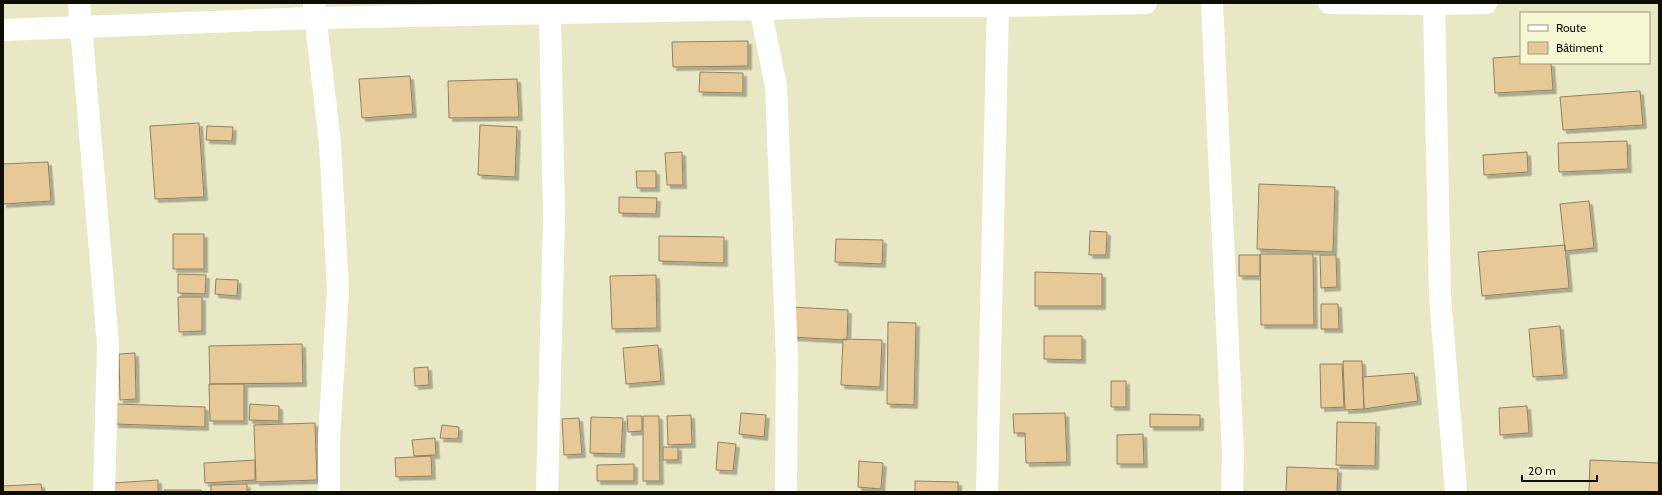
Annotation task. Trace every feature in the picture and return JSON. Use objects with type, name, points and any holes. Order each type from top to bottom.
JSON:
[{"type":"street","points":[[79,3],[108,345],[104,492]]},
{"type":"street","points":[[3,30],[82,28],[314,10],[1146,3]]},
{"type":"street","points":[[1212,3],[1234,454],[1232,492]]},
{"type":"street","points":[[1330,3],[1486,3]]},
{"type":"street","points":[[1434,4],[1440,297],[1456,492]]},
{"type":"street","points":[[987,492],[998,5]]},
{"type":"street","points":[[759,6],[776,86],[787,358],[786,492]]},
{"type":"street","points":[[548,492],[554,218],[549,8]]},
{"type":"street","points":[[314,10],[330,144],[338,290],[329,440],[329,492]]},
{"type":"building","points":[[748,41],[748,66],[673,67],[672,42]]},
{"type":"building","points":[[1520,56],[1520,64],[1551,64],[1553,90],[1495,93],[1493,58]]},
{"type":"building","points":[[700,72],[743,73],[743,93],[699,92]]},
{"type":"building","points":[[410,76],[413,114],[362,118],[359,79]]},
{"type":"building","points":[[517,79],[519,117],[449,118],[448,81]]},
{"type":"building","points":[[1640,91],[1643,125],[1563,130],[1560,97]]},
{"type":"building","points":[[199,123],[204,197],[155,199],[150,126]]},
{"type":"building","points":[[480,125],[517,127],[515,177],[478,175]]},
{"type":"building","points":[[207,126],[233,127],[232,141],[206,140]]},
{"type":"building","points":[[1627,141],[1628,169],[1559,172],[1558,143]]},
{"type":"building","points":[[682,152],[683,185],[667,185],[665,153]]},
{"type":"building","points":[[1527,152],[1528,172],[1484,175],[1483,155]]},
{"type":"building","points":[[48,162],[51,201],[3,204],[3,164]]},
{"type":"building","points":[[636,171],[656,171],[656,188],[637,188]]},
{"type":"building","points":[[1259,184],[1335,187],[1333,252],[1257,249]]},
{"type":"building","points":[[619,197],[657,198],[656,214],[619,213]]},
{"type":"building","points":[[1589,201],[1594,248],[1565,251],[1560,204]]},
{"type":"building","points":[[1090,231],[1107,232],[1106,255],[1089,255]]},
{"type":"building","points":[[173,234],[204,234],[204,269],[173,269]]},
{"type":"building","points":[[659,236],[724,237],[724,263],[659,261]]},
{"type":"building","points":[[836,239],[883,240],[882,264],[835,262]]},
{"type":"building","points":[[1565,245],[1569,288],[1482,296],[1478,252]]},
{"type":"building","points":[[1260,254],[1313,254],[1314,325],[1261,325]]},
{"type":"building","points":[[1239,255],[1260,255],[1260,276],[1239,276]]},
{"type":"building","points":[[1320,255],[1336,255],[1337,287],[1321,288]]},
{"type":"building","points":[[1035,272],[1102,274],[1102,306],[1035,306]]},
{"type":"building","points":[[178,274],[206,275],[205,294],[178,293]]},
{"type":"building","points":[[656,275],[657,328],[612,329],[610,276]]},
{"type":"building","points":[[216,279],[238,280],[237,296],[215,294]]},
{"type":"building","points":[[178,297],[202,297],[202,331],[179,332]]},
{"type":"building","points":[[1321,304],[1338,304],[1339,329],[1321,329]]},
{"type":"building","points":[[790,307],[848,310],[847,340],[790,337]]},
{"type":"building","points":[[888,322],[916,323],[914,405],[887,404]]},
{"type":"building","points":[[1560,326],[1564,375],[1533,377],[1529,329]]},
{"type":"building","points":[[1044,336],[1082,336],[1082,360],[1044,359]]},
{"type":"building","points":[[843,339],[882,340],[880,387],[841,385]]},
{"type":"building","points":[[302,344],[303,383],[210,384],[209,346]]},
{"type":"building","points":[[658,345],[661,381],[626,384],[623,348]]},
{"type":"building","points":[[135,353],[136,399],[120,400],[119,354]]},
{"type":"building","points":[[1343,361],[1362,361],[1364,409],[1345,410]]},
{"type":"building","points":[[1320,364],[1342,364],[1344,407],[1321,408]]},
{"type":"building","points":[[428,367],[429,385],[415,386],[414,368]]},
{"type":"building","points":[[1414,373],[1418,401],[1364,409],[1363,377]]},
{"type":"building","points":[[1111,381],[1126,381],[1126,407],[1111,407]]},
{"type":"building","points":[[209,384],[244,384],[244,421],[210,421]]},
{"type":"building","points":[[116,404],[205,407],[205,427],[115,424]]},
{"type":"building","points":[[250,404],[279,406],[279,421],[249,420]]},
{"type":"building","points":[[1527,406],[1529,433],[1500,435],[1499,408]]},
{"type":"building","points":[[741,413],[766,415],[764,437],[739,434]]},
{"type":"building","points":[[1065,413],[1067,462],[1026,463],[1025,433],[1014,433],[1013,414]]},
{"type":"building","points":[[1150,414],[1200,415],[1200,427],[1150,427]]},
{"type":"building","points":[[691,415],[692,444],[668,445],[667,416]]},
{"type":"building","points":[[627,416],[642,416],[642,431],[628,432]]},
{"type":"building","points":[[643,416],[659,416],[660,481],[643,481]]},
{"type":"building","points":[[591,417],[623,418],[621,454],[590,453]]},
{"type":"building","points":[[579,418],[582,454],[564,455],[562,419]]},
{"type":"building","points":[[1337,422],[1376,423],[1375,466],[1336,465]]},
{"type":"building","points":[[315,423],[317,480],[256,482],[254,425]]},
{"type":"building","points":[[442,425],[459,427],[458,439],[440,438]]},
{"type":"building","points":[[1143,434],[1144,464],[1117,464],[1117,435]]},
{"type":"building","points":[[435,438],[436,455],[414,456],[412,440]]},
{"type":"building","points":[[718,442],[736,444],[733,471],[716,470]]},
{"type":"building","points":[[663,447],[678,447],[678,460],[663,460]]},
{"type":"building","points":[[431,456],[432,476],[396,477],[395,458]]},
{"type":"building","points":[[255,460],[255,480],[205,483],[204,463]]},
{"type":"building","points":[[1590,460],[1659,463],[1659,492],[1589,492]]},
{"type":"building","points":[[859,461],[883,463],[881,489],[858,487]]},
{"type":"building","points":[[634,464],[634,481],[597,481],[597,465]]},
{"type":"building","points":[[1287,467],[1338,469],[1337,492],[1286,492]]},
{"type":"building","points":[[158,480],[158,492],[114,492],[113,483]]},
{"type":"building","points":[[915,481],[958,482],[958,492],[915,492]]},
{"type":"building","points":[[41,484],[42,492],[3,492],[3,486]]},
{"type":"building","points":[[247,484],[247,492],[211,492],[211,485]]},
{"type":"building","points":[[164,490],[201,490],[201,492],[164,492]]}]
